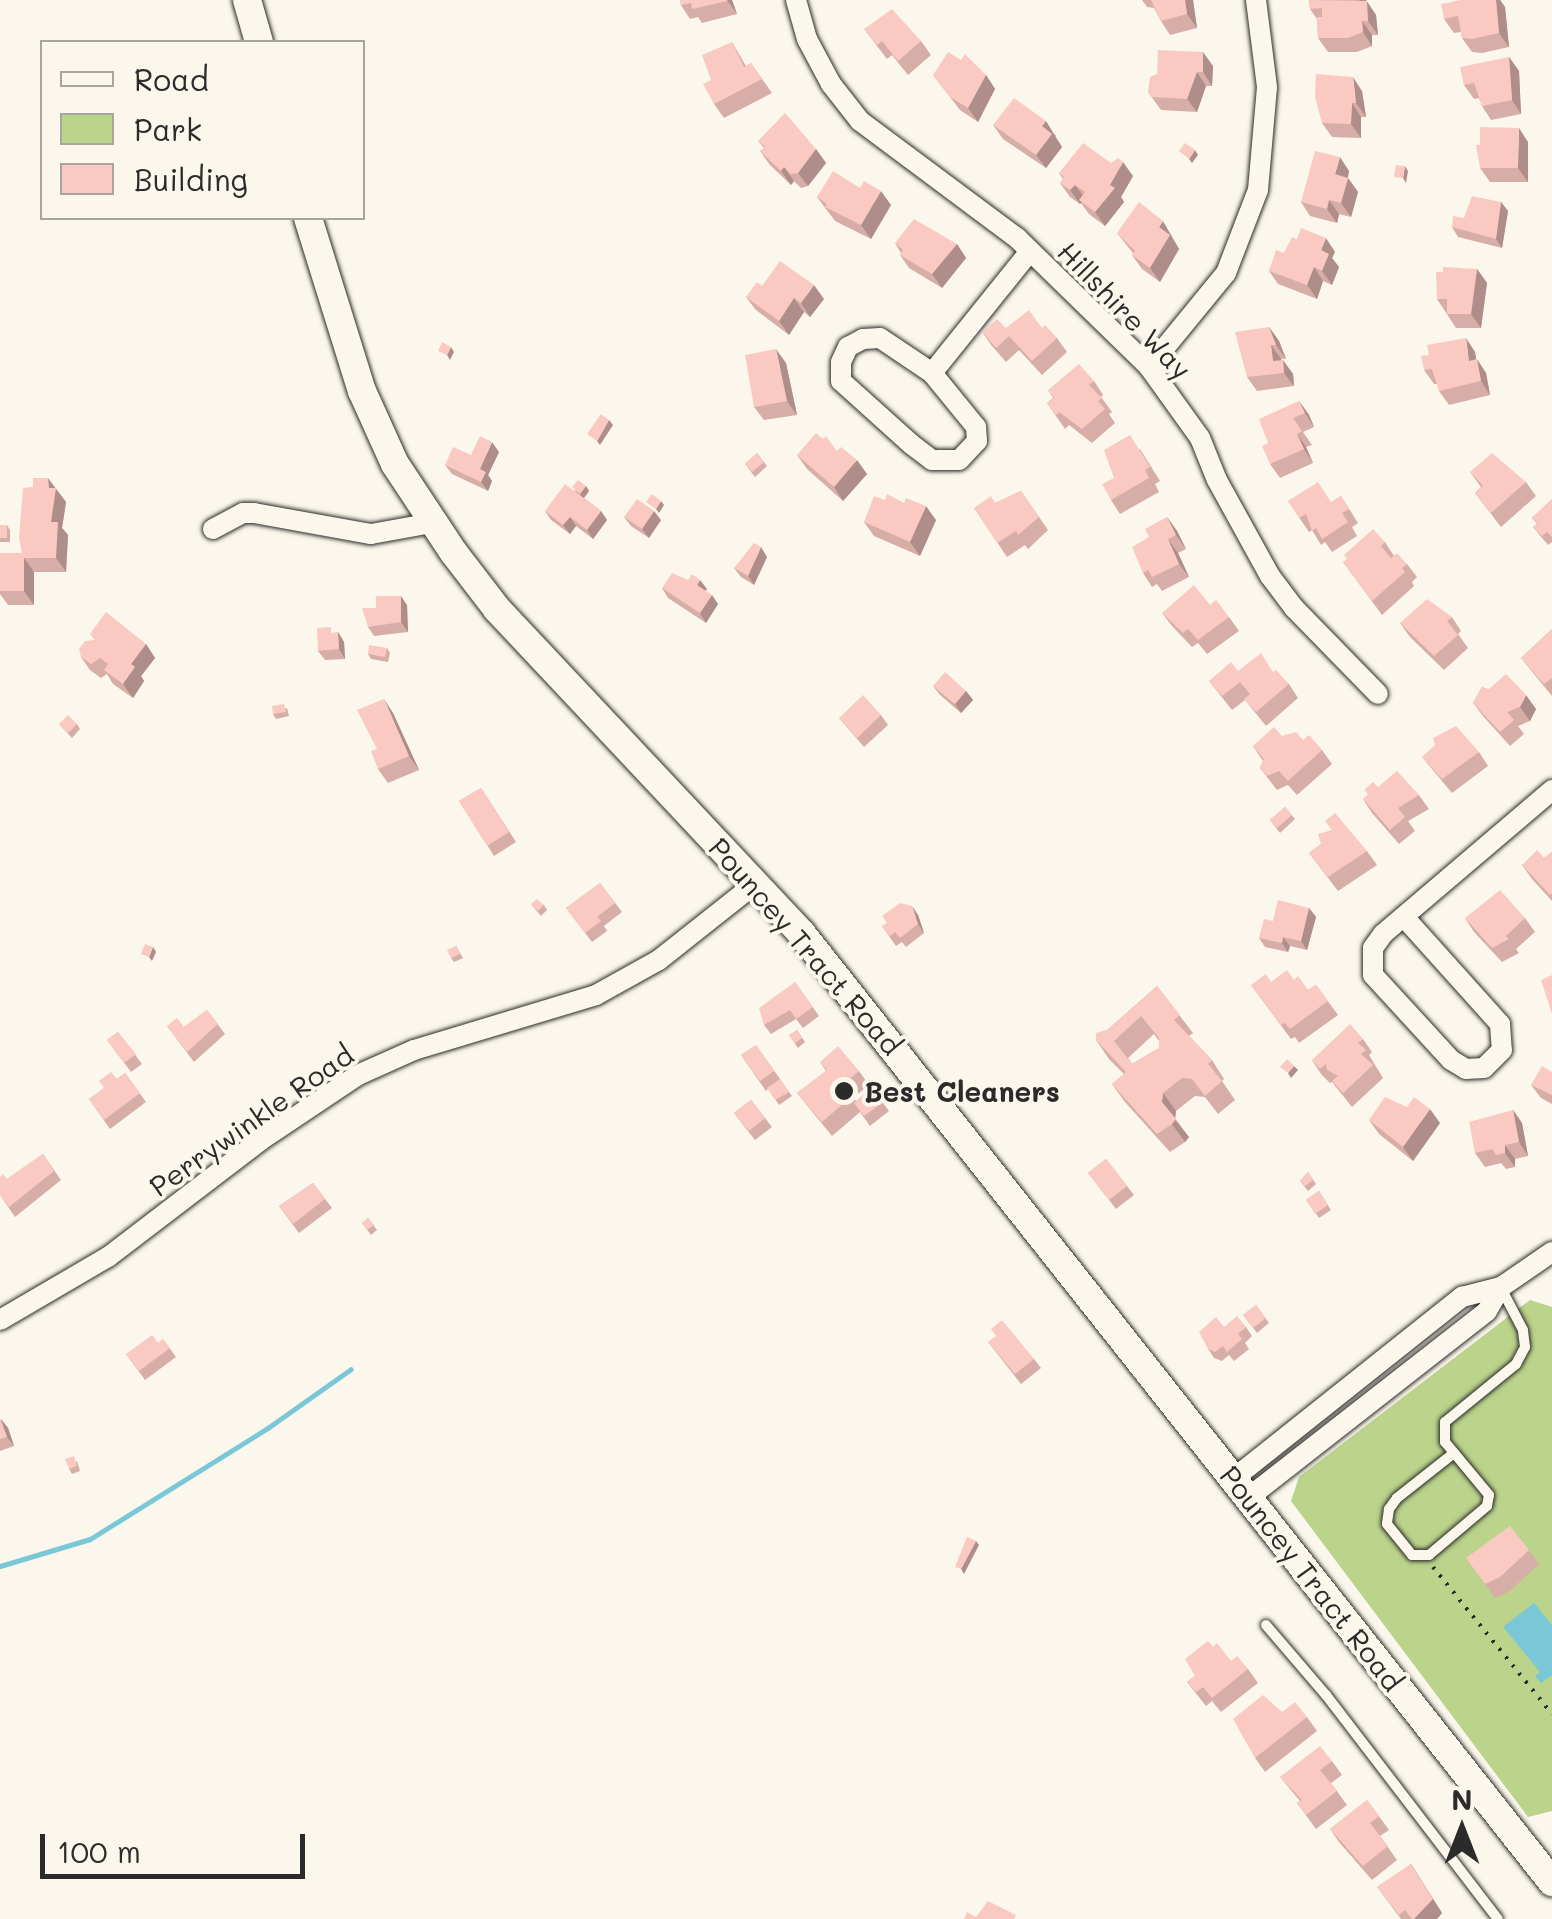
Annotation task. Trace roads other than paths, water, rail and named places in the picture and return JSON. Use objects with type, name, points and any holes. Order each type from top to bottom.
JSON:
[{"type":"main road","points":[[248,0],[258,40]]},
{"type":"main road","name":"Pouncey Tract Road","points":[[309,220],[362,391],[395,464],[432,523],[497,609],[756,884],[856,999],[1552,1882]]},
{"type":"street","name":"Hillshire Way","points":[[796,0],[807,39],[831,84],[860,121],[880,140],[978,206],[1030,251],[1149,368],[1200,438],[1217,480],[1270,576],[1294,608],[1378,694]]},
{"type":"street","points":[[1149,368],[1226,272],[1258,190],[1267,87],[1256,0]]},
{"type":"street","points":[[932,373],[1030,251]]},
{"type":"street","points":[[880,338],[932,373],[976,427],[977,441],[959,460],[932,460],[910,444],[841,381],[841,362],[848,346],[863,339],[880,338]]},
{"type":"street","points":[[213,529],[243,514],[254,513],[371,534],[432,523]]},
{"type":"street","points":[[1404,917],[1500,1024],[1502,1050],[1484,1068],[1466,1068],[1451,1060],[1373,975],[1372,948],[1404,917],[1552,790]]},
{"type":"street","name":"Perrywinkle Road","points":[[0,1320],[108,1257],[276,1130],[358,1075],[414,1050],[596,994],[659,960],[756,884]]},
{"type":"street","points":[[1240,1488],[1488,1310],[1501,1287],[1552,1252]]},
{"type":"lane","points":[[1454,1454],[1396,1498],[1389,1509],[1388,1524],[1412,1555],[1424,1555],[1474,1521],[1488,1506],[1488,1496],[1445,1442],[1445,1422],[1516,1364],[1524,1347],[1523,1330],[1501,1287]]},
{"type":"lane","points":[[1266,1625],[1326,1694],[1498,1919]]},
{"type":"water","points":[[1534,1603],[1552,1625],[1552,1675],[1541,1683],[1535,1676],[1540,1672],[1503,1627]]},
{"type":"waterway","points":[[0,1566],[90,1539],[269,1427],[351,1369]]},
{"type":"place","name":"Best Cleaners","points":[[844,1091]]}]
